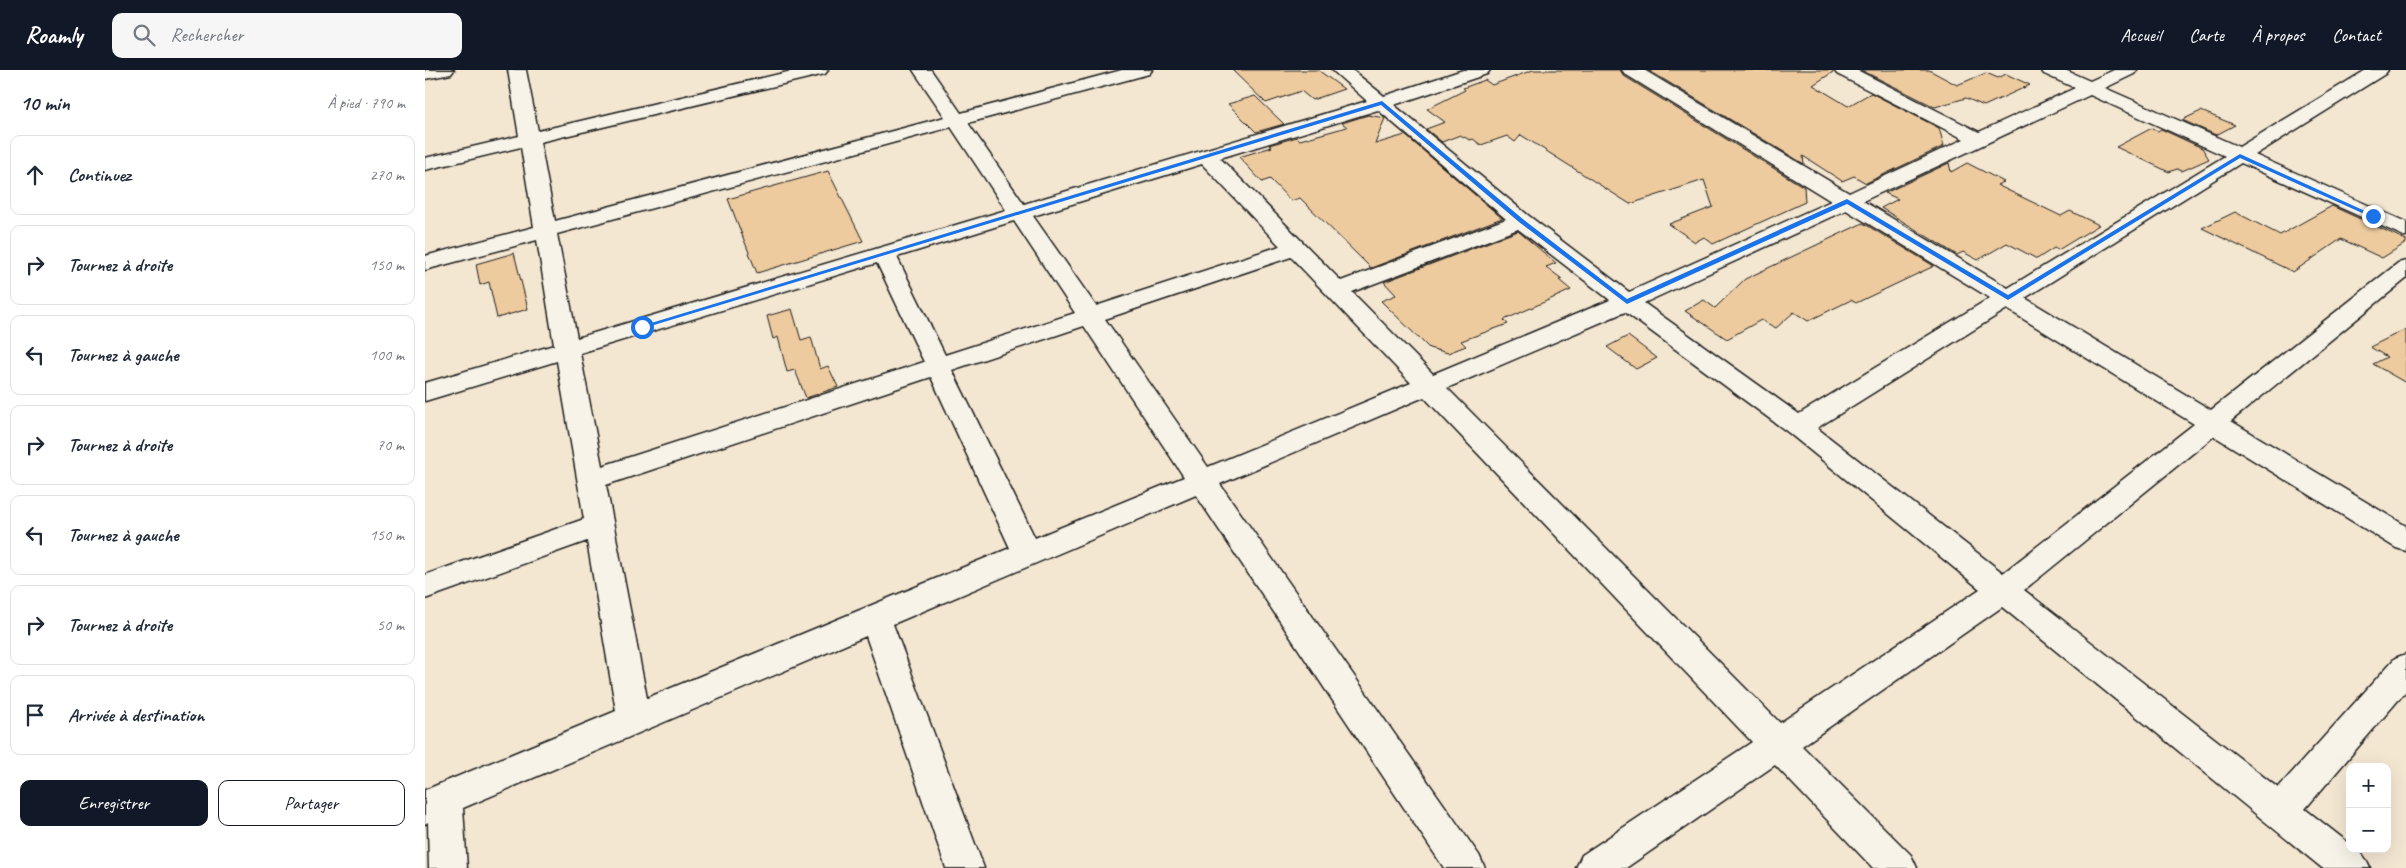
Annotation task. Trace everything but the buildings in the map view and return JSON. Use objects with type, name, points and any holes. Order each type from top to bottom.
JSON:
[{"type":"street","points":[[425,74],[445,70]]},
{"type":"street","points":[[517,70],[634,720]]},
{"type":"street","points":[[425,164],[819,70]]},
{"type":"street","points":[[922,70],[1466,868]]},
{"type":"street","points":[[425,263],[1143,70]]},
{"type":"street","points":[[1341,70],[1382,102],[1521,221],[1798,428],[2351,868]]},
{"type":"street","points":[[425,392],[1206,156],[1481,70]]},
{"type":"street","points":[[1631,70],[2406,540]]},
{"type":"street","points":[[1843,70],[1978,139]]},
{"type":"street","points":[[2051,70],[2406,230]]},
{"type":"street","points":[[448,868],[435,803],[1627,302],[1978,139],[2092,89],[2128,70]]},
{"type":"street","points":[[1798,428],[2379,70]]},
{"type":"street","points":[[1206,156],[1898,868]]},
{"type":"street","points":[[1337,290],[1521,221]]},
{"type":"street","points":[[591,480],[1296,248]]},
{"type":"street","points":[[884,254],[1028,554]]},
{"type":"street","points":[[1595,868],[2003,590],[2406,268]]},
{"type":"street","points":[[425,587],[599,525]]},
{"type":"street","points":[[875,618],[965,868]]},
{"type":"street","points":[[2280,811],[2406,668]]},
{"type":"route","points":[[642,327],[1382,102],[1521,221],[1627,302],[1847,201],[2008,298],[2240,156],[2373,216]]}]
